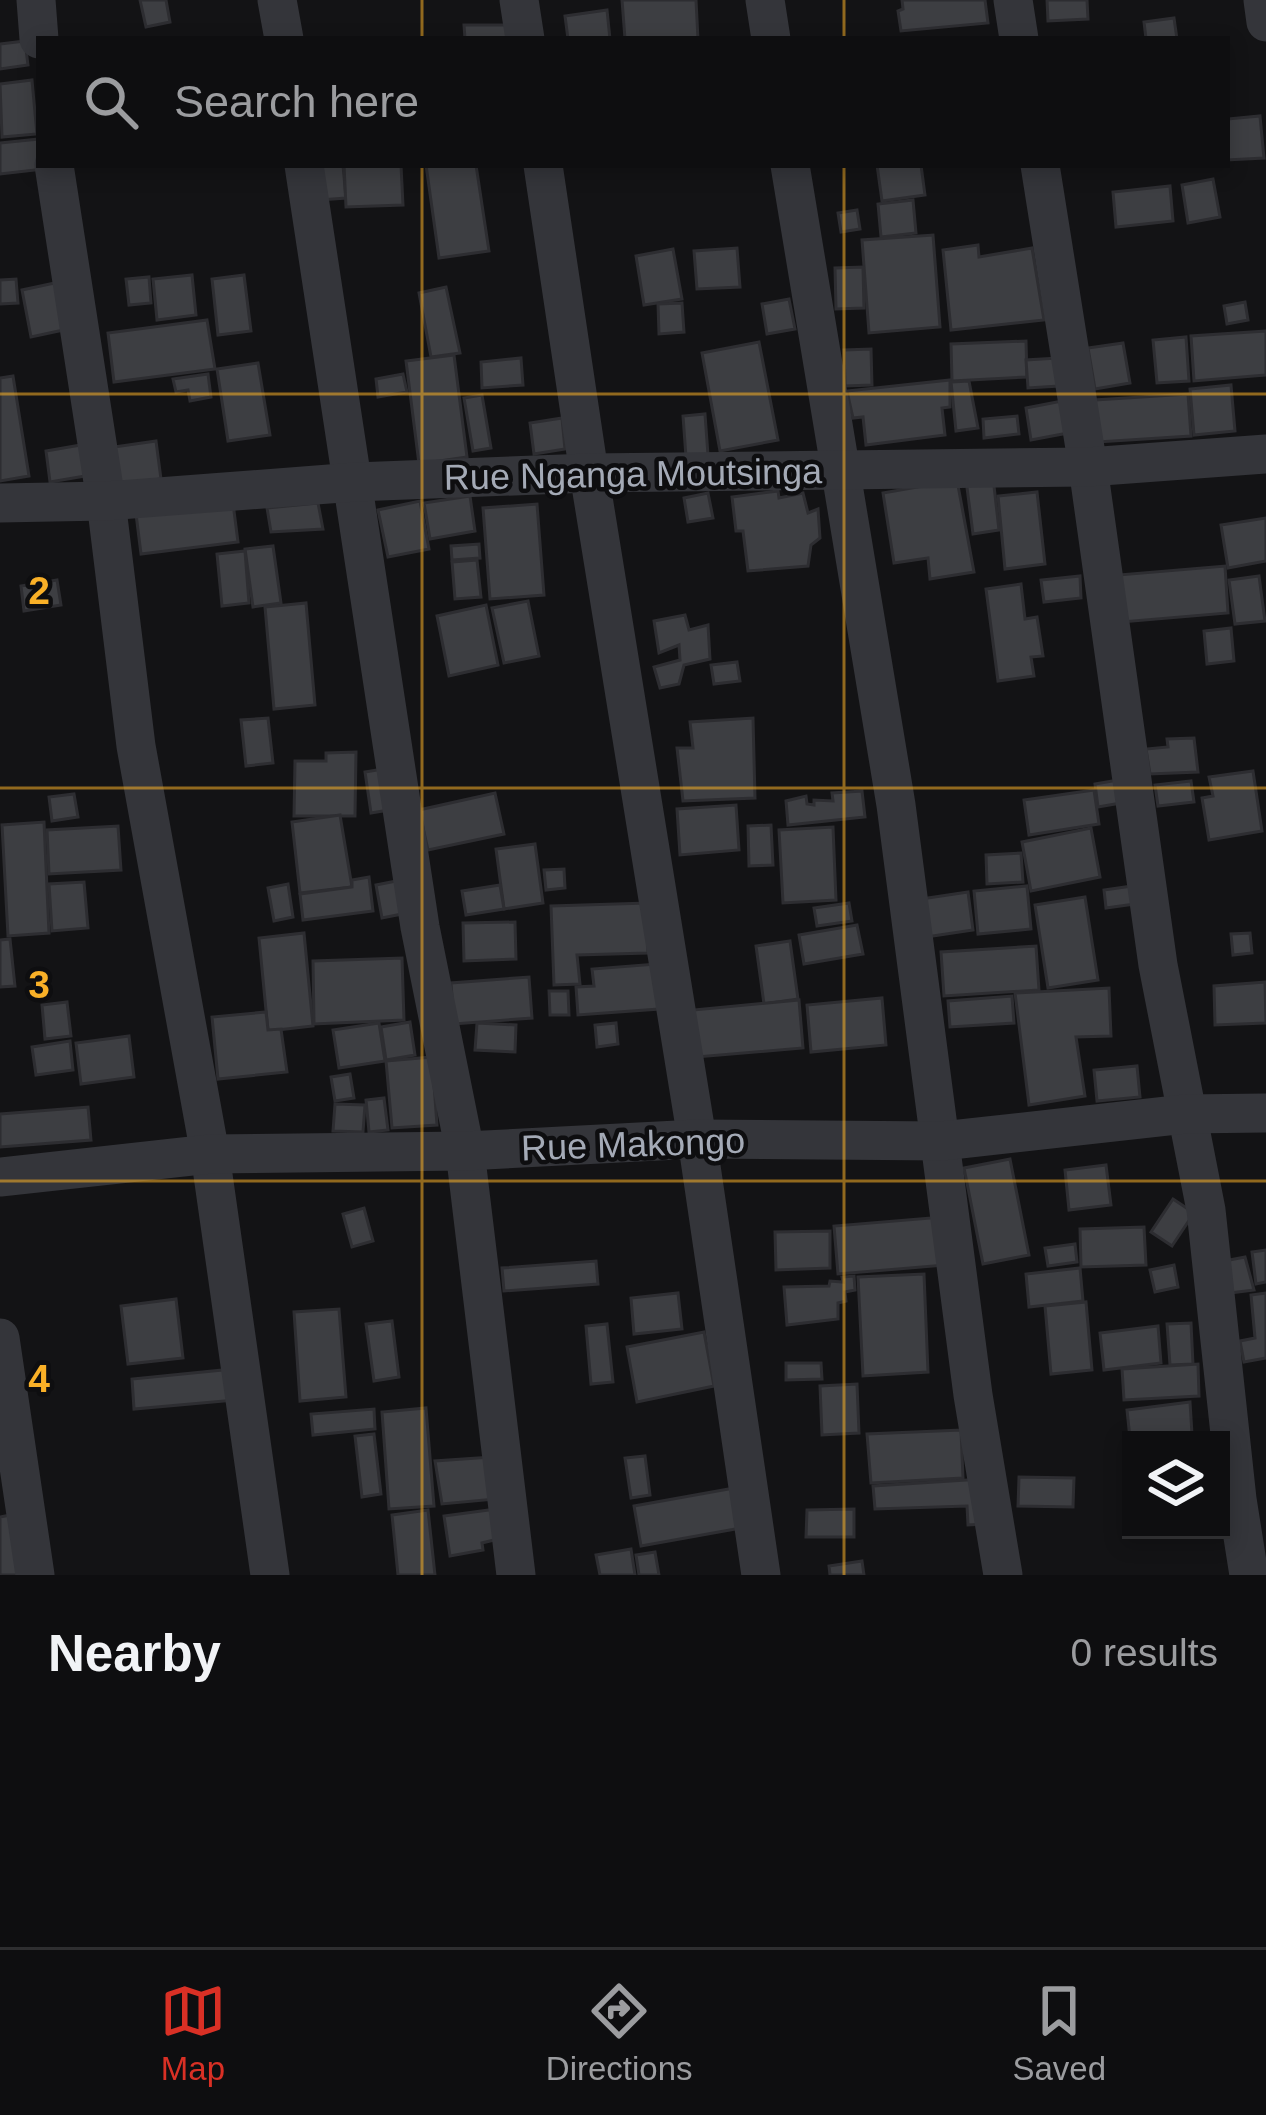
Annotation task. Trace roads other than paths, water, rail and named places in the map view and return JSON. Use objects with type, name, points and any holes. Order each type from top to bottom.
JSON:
[{"type":"street","points":[[36,0],[39,36]]},
{"type":"street","points":[[278,0],[284,36]]},
{"type":"street","points":[[519,0],[525,36]]},
{"type":"street","points":[[765,0],[771,36]]},
{"type":"street","points":[[1013,0],[1019,36]]},
{"type":"street","points":[[1263,0],[1266,22]]},
{"type":"street","points":[[54,168],[106,500],[136,746],[209,1154],[270,1575]]},
{"type":"street","points":[[304,168],[420,927],[465,1151],[516,1575]]},
{"type":"street","points":[[544,168],[589,473],[698,1139],[761,1575]]},
{"type":"street","points":[[790,168],[896,805],[974,1395],[1003,1575]]},
{"type":"street","points":[[1040,168],[1158,965],[1206,1210],[1249,1575]]},
{"type":"street","name":"Rue Nganga Moutsinga","points":[[0,503],[355,482],[589,473],[1088,467],[1266,454]]},
{"type":"street","name":"Rue Makongo","points":[[0,1177],[209,1154],[465,1151],[698,1139],[942,1141],[1185,1114],[1266,1113]]},
{"type":"street","points":[[0,1338],[35,1575]]}]
